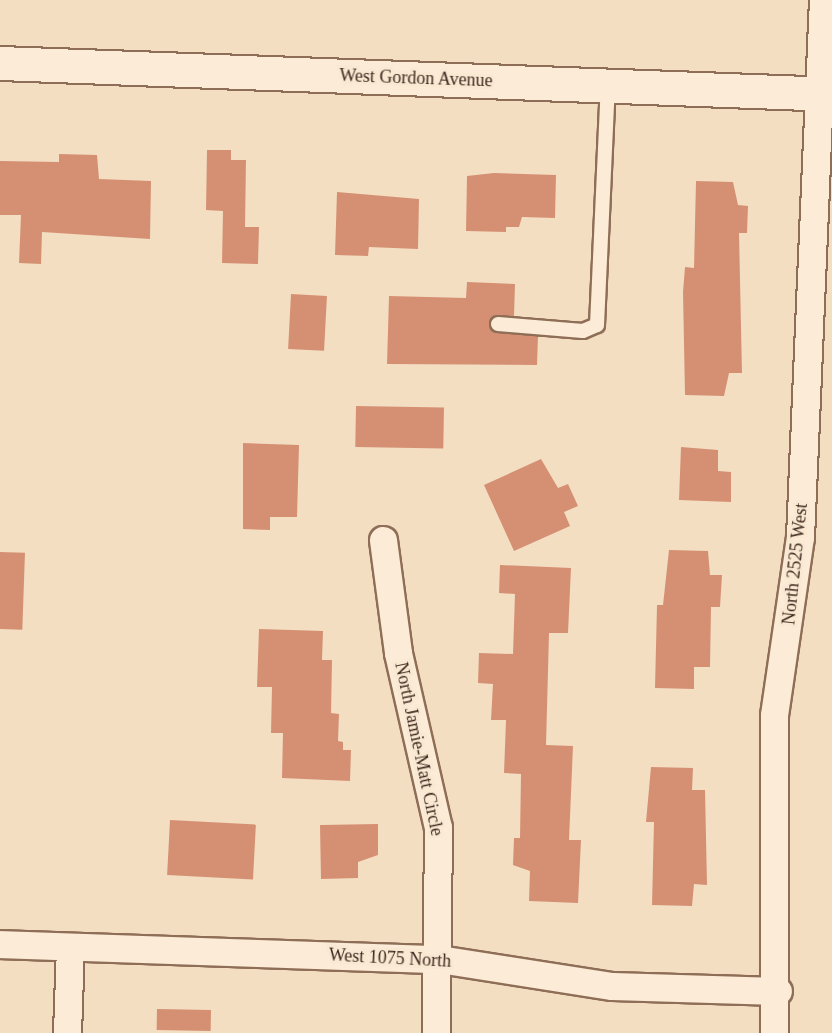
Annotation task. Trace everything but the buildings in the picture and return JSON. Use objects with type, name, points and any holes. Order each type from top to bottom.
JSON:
[{"type":"main road","name":"West Gordon Avenue","points":[[0,63],[826,94]]},
{"type":"street","name":"North 2525 West","points":[[774,1033],[778,991],[774,715],[800,537],[823,311],[826,94],[823,0]]},
{"type":"street","name":"North Jamie-Matt Circle","points":[[383,540],[398,654],[438,827],[439,959],[436,1033]]},
{"type":"street","name":"West 1075 North","points":[[0,944],[439,959],[612,986],[778,991]]},
{"type":"street","points":[[67,1033],[70,947]]},
{"type":"lane","points":[[498,324],[583,331],[597,326],[608,85]]}]
